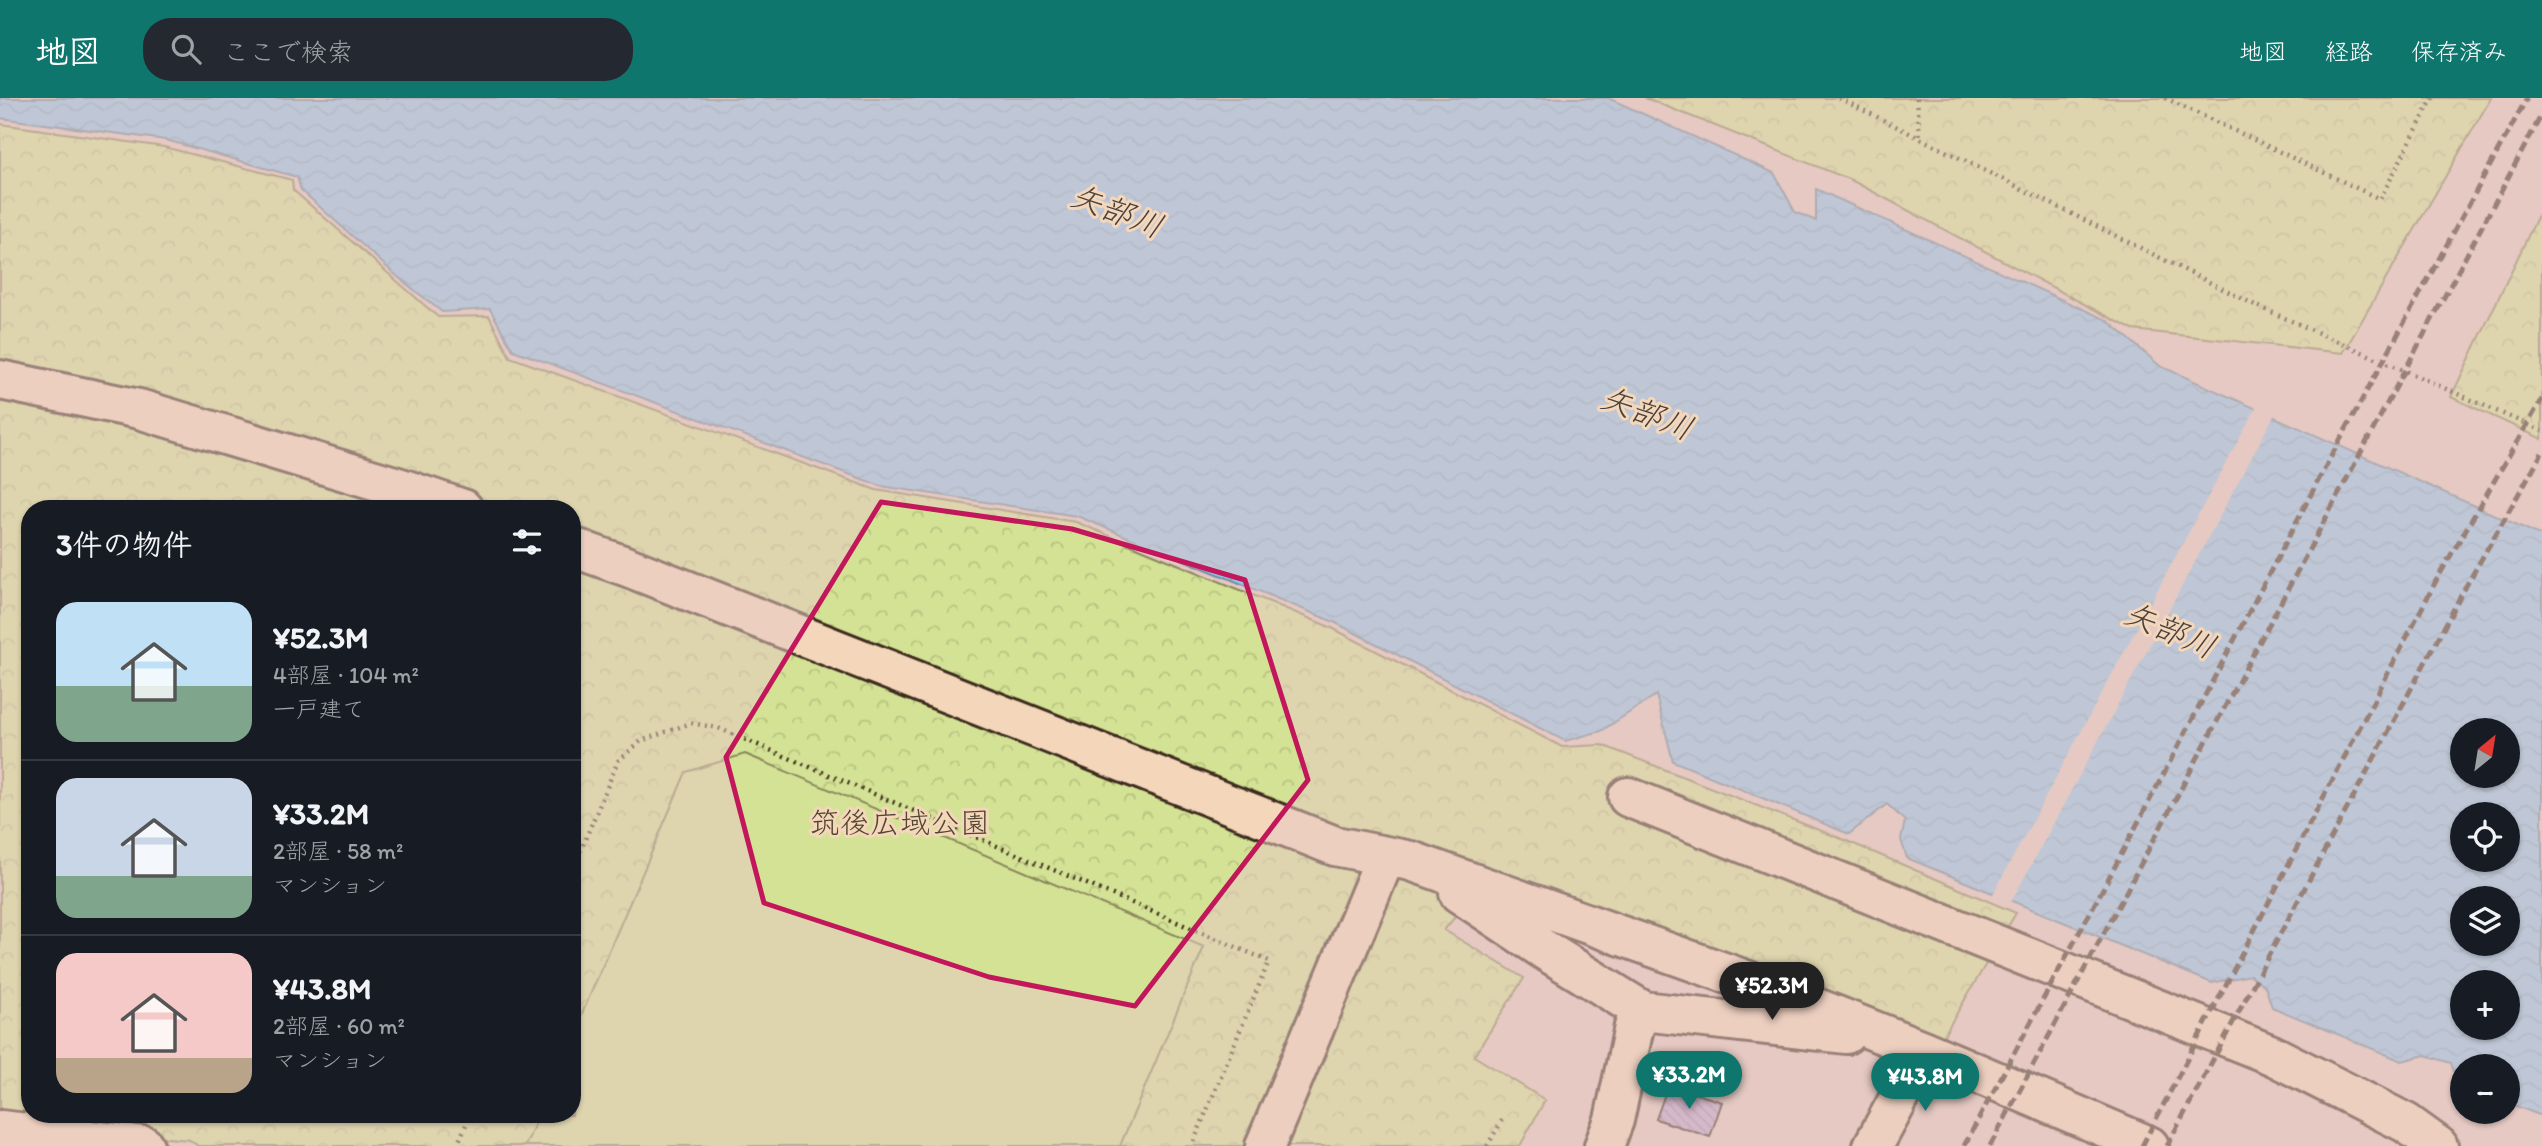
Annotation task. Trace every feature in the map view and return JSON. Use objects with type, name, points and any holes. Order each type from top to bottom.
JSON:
[{"type":"street","points":[[0,380],[139,409],[436,500]]},
{"type":"street","points":[[581,550],[1335,846],[1399,858],[1754,983],[1911,1045],[2149,1146]]},
{"type":"street","points":[[1628,797],[2272,1055],[2406,1124],[2438,1146]]},
{"type":"street","points":[[1399,858],[1643,1011],[1911,1045]]},
{"type":"street","points":[[1265,1146],[1399,858]]},
{"type":"street","points":[[1604,1146],[1614,1120],[1634,1027],[1643,1011]]},
{"type":"street","points":[[1873,1146],[1911,1045]]},
{"type":"street","points":[[0,1130],[144,1146]]},
{"type":"path","points":[[1839,98],[2255,305],[2542,431]]},
{"type":"path","points":[[1917,98],[1920,139]]},
{"type":"path","points":[[2165,98],[2380,199],[2433,98]]},
{"type":"path","points":[[581,849],[618,761],[641,741],[691,723],[718,728],[1269,961],[1192,1146]]},
{"type":"path","points":[[1488,1146],[1503,1119]]},
{"type":"path","points":[[457,1146],[467,1123]]},
{"type":"highlighted area","points":[[881,502],[1072,529],[1245,580],[1308,780],[1135,1006],[989,977],[764,903],[726,757]]},
{"type":"green space","points":[[1645,98],[2491,98],[2343,353],[2133,330],[1851,180]]},
{"type":"green space","name":"筑後広域公園","points":[[0,124],[164,147],[292,180],[293,190],[438,317],[489,316],[510,357],[876,490],[1076,522],[1330,627],[1562,747],[1602,745],[1847,841],[2016,913],[1941,1040],[1491,874],[1444,930],[1524,978],[1474,1056],[1545,1100],[1520,1146],[198,1146],[190,1140],[0,1123]]},
{"type":"green space","points":[[2542,207],[2542,439],[2451,397]]},
{"type":"green space","points":[[745,754],[1204,947],[1120,1146],[525,1146],[535,1123],[581,1123],[581,1016],[686,772]]},
{"type":"water","name":"矢部川","points":[[0,98],[1608,98],[1774,173],[1795,212],[1816,221],[1816,189],[2107,320],[2160,366],[2542,536],[2542,1116],[2520,1108],[2520,1054],[2450,1054],[2450,1063],[2425,1055],[2402,1061],[2272,1007],[2265,986],[2250,975],[2212,983],[1907,858],[1901,840],[1905,821],[1887,804],[1849,834],[1673,761],[1656,695],[1601,731],[1565,741],[1334,622],[1077,516],[881,486],[513,350],[490,309],[442,312],[398,277],[301,190],[297,177],[166,140],[0,118]]},
{"type":"pier","points":[[2257,406],[2275,414],[2010,904],[1992,896]]},
{"type":"building","points":[[1668,1085],[1722,1102],[1710,1137],[1656,1119]]},
{"type":"railway","points":[[1964,1146],[2328,462],[2527,98]]},
{"type":"railway","points":[[1990,1146],[2542,114]]},
{"type":"railway","points":[[2142,1146],[2437,579],[2542,399]]},
{"type":"railway","points":[[2167,1146],[2466,586],[2542,453]]}]
